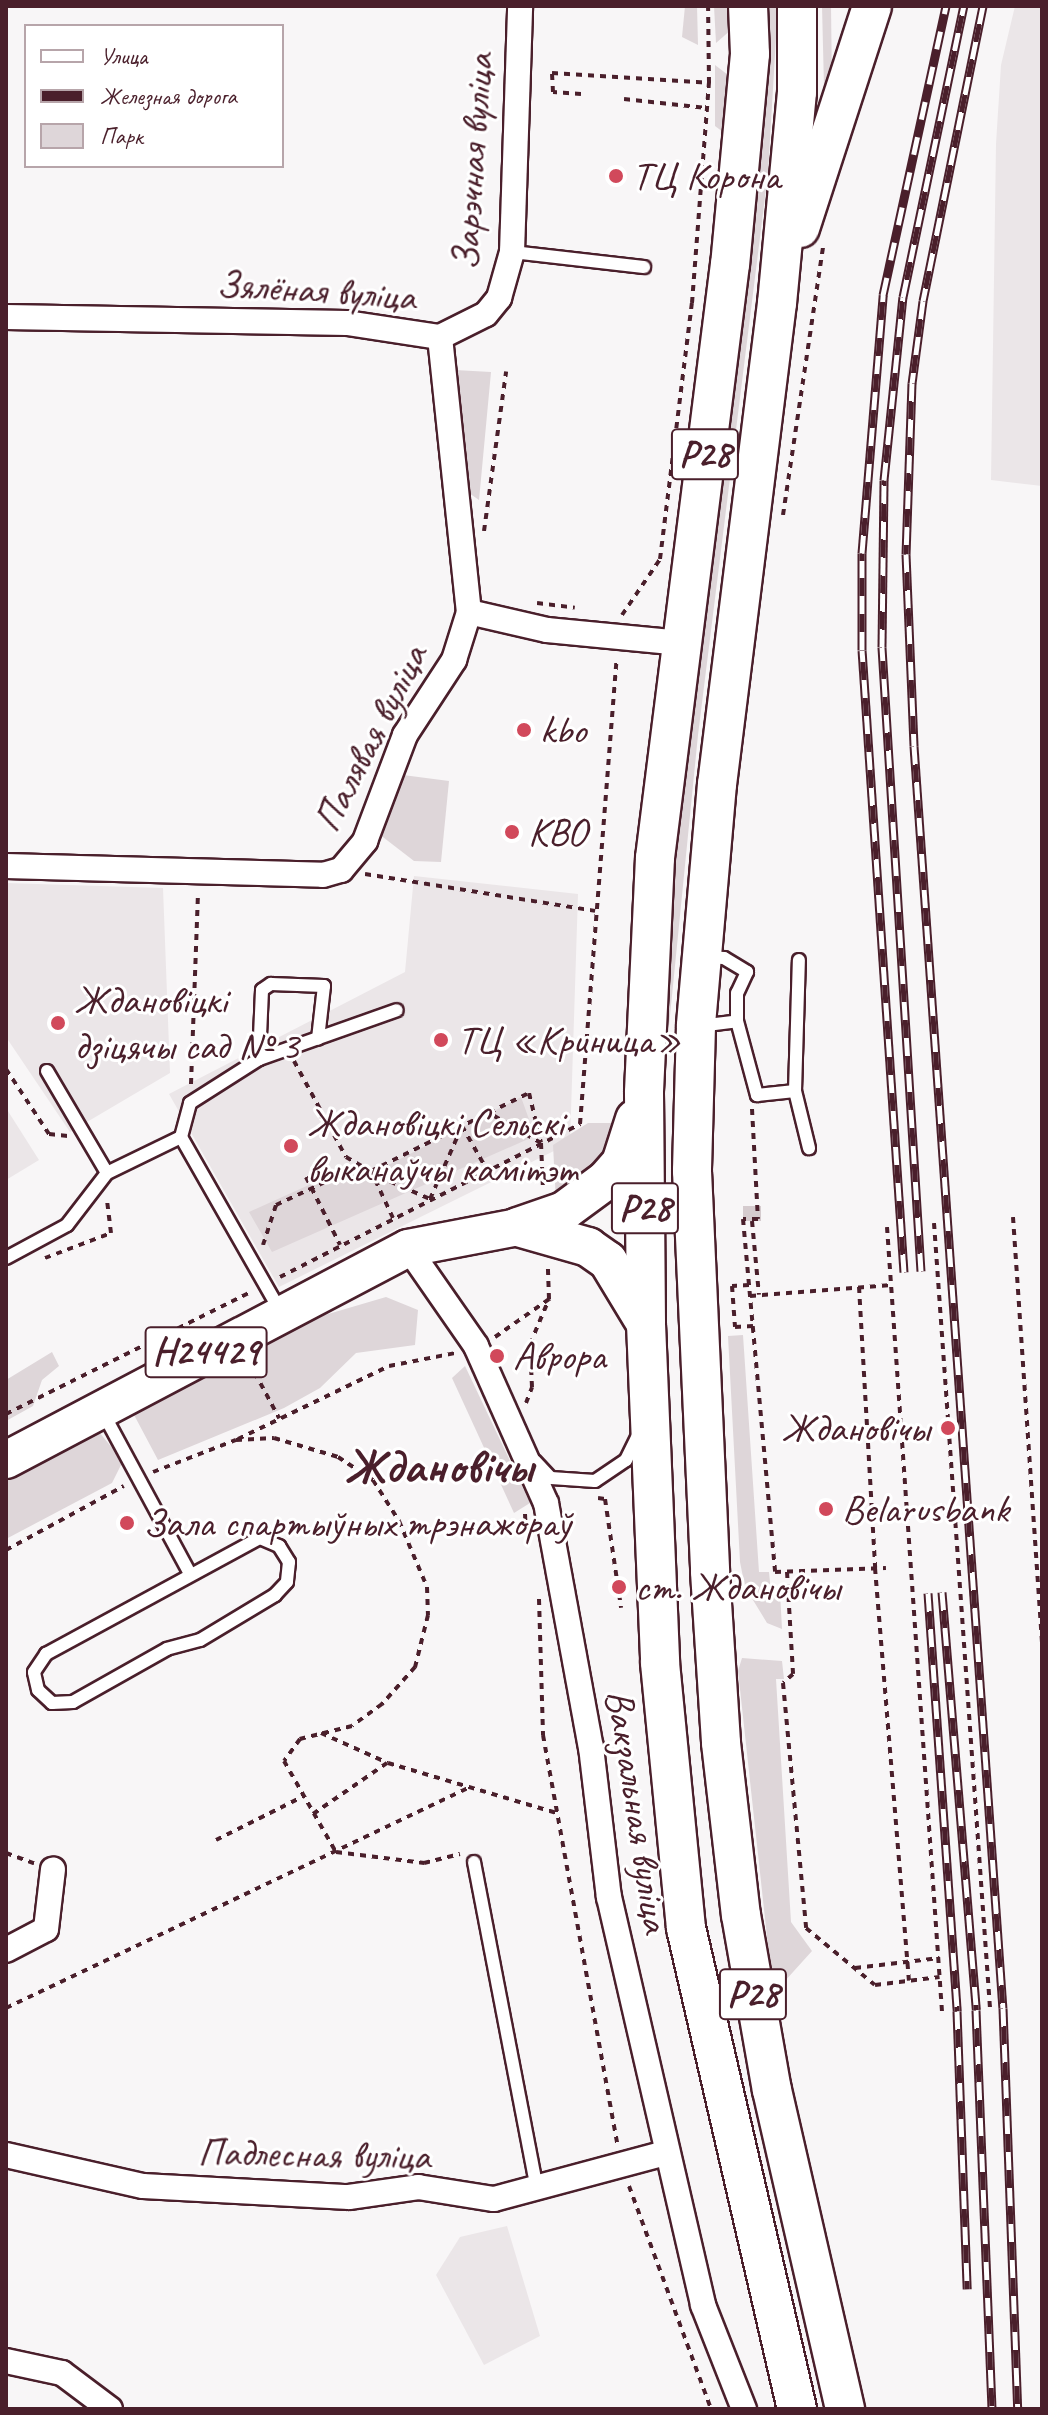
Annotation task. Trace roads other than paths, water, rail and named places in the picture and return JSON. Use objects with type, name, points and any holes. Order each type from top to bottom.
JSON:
[{"type":"highway","name":"Р28","points":[[748,6],[750,54],[731,249],[655,858],[644,1093],[646,1324],[660,1663],[686,1928],[797,2409]]},
{"type":"highway","name":"Р28","points":[[797,6],[797,92],[777,303],[730,667],[701,956],[696,1026],[696,1295],[721,1743],[754,1999],[845,2409]]},
{"type":"highway","name":"Р28","points":[[777,303],[872,6]]},
{"type":"highway","name":"Н24429","points":[[518,1227],[564,1211],[606,1180],[621,1163],[644,1093]]},
{"type":"highway","name":"Н24429","points":[[518,1227],[588,1247],[608,1261],[646,1324]]},
{"type":"main road","name":"Н24429","points":[[6,1460],[101,1410],[274,1292],[401,1233],[518,1227]]},
{"type":"street","name":"Зарэчная вуліца","points":[[440,337],[486,314],[499,298],[512,252],[520,6]]},
{"type":"street","name":"Зялёная вуліца","points":[[6,317],[347,323],[440,337],[469,612]]},
{"type":"street","name":"Палявая вуліца","points":[[6,866],[323,875],[341,870],[365,841],[405,735],[448,671],[469,612],[547,630],[681,643]]},
{"type":"street","name":"Вакзальная вуліца","points":[[401,1233],[469,1333],[525,1449],[546,1503],[591,1747],[609,1897],[703,2305],[744,2409]]},
{"type":"street","points":[[6,1950],[46,1929],[53,1869]]},
{"type":"street","name":"Падлесная вуліца","points":[[6,2155],[143,2186],[264,2197],[349,2197],[418,2187],[494,2199],[537,2190],[666,2153]]},
{"type":"street","points":[[6,2361],[62,2373],[110,2409]]},
{"type":"lane","points":[[512,252],[644,267]]},
{"type":"lane","points":[[701,956],[745,966],[737,1021],[757,1095],[795,1091]]},
{"type":"lane","points":[[799,960],[795,1091],[809,1148]]},
{"type":"lane","points":[[259,1059],[262,990],[271,984],[324,986],[318,1039]]},
{"type":"lane","points":[[274,1292],[181,1137],[190,1103],[259,1059],[397,1010]]},
{"type":"lane","points":[[696,1026],[737,1021]]},
{"type":"lane","points":[[47,1071],[107,1173]]},
{"type":"lane","points":[[6,1258],[67,1225],[107,1173],[181,1137]]},
{"type":"lane","points":[[101,1410],[190,1574]]},
{"type":"lane","points":[[525,1449],[551,1478],[595,1481],[626,1460],[649,1414]]},
{"type":"lane","points":[[260,1538],[286,1552],[290,1572],[281,1591],[250,1610],[73,1702],[52,1703],[38,1690],[34,1672],[46,1654],[190,1574],[260,1538]]},
{"type":"lane","points":[[474,1862],[537,2190]]},
{"type":"tunnel","points":[[752,1206],[752,1221]]},
{"type":"railway","points":[[904,1272],[862,650],[862,553],[883,295],[946,6]]},
{"type":"railway","points":[[921,1271],[882,647],[884,480],[903,297],[964,6]]},
{"type":"railway","points":[[983,6],[923,301],[912,383],[906,554],[914,746],[1003,2008],[1018,2409]]},
{"type":"railway","points":[[942,1592],[976,2010],[992,2409]]},
{"type":"railway","points":[[928,1593],[957,2011],[967,2289]]},
{"type":"place","name":"ТЦ Корона","points":[[616,176]]},
{"type":"place","name":"kbo","points":[[524,730]]},
{"type":"place","name":"КВО","points":[[512,832]]},
{"type":"place","name":"Ждановіцкі дзіцячы сад № 3","points":[[58,1023]]},
{"type":"place","name":"ТЦ «Криница»","points":[[441,1040]]},
{"type":"place","name":"Ждановіцкі Сельскі выканаўчы камітэт","points":[[291,1146]]},
{"type":"place","name":"Аврора","points":[[497,1356]]},
{"type":"place","name":"Ждановічы","points":[[948,1428]]},
{"type":"place","name":"Belarusbank","points":[[826,1509]]},
{"type":"place","name":"Зала спартыўных трэнажораў","points":[[127,1523]]},
{"type":"place","name":"ст. Ждановічы","points":[[619,1587]]},
{"type":"district","name":"Ждановічы","points":[[439,1467]]}]
